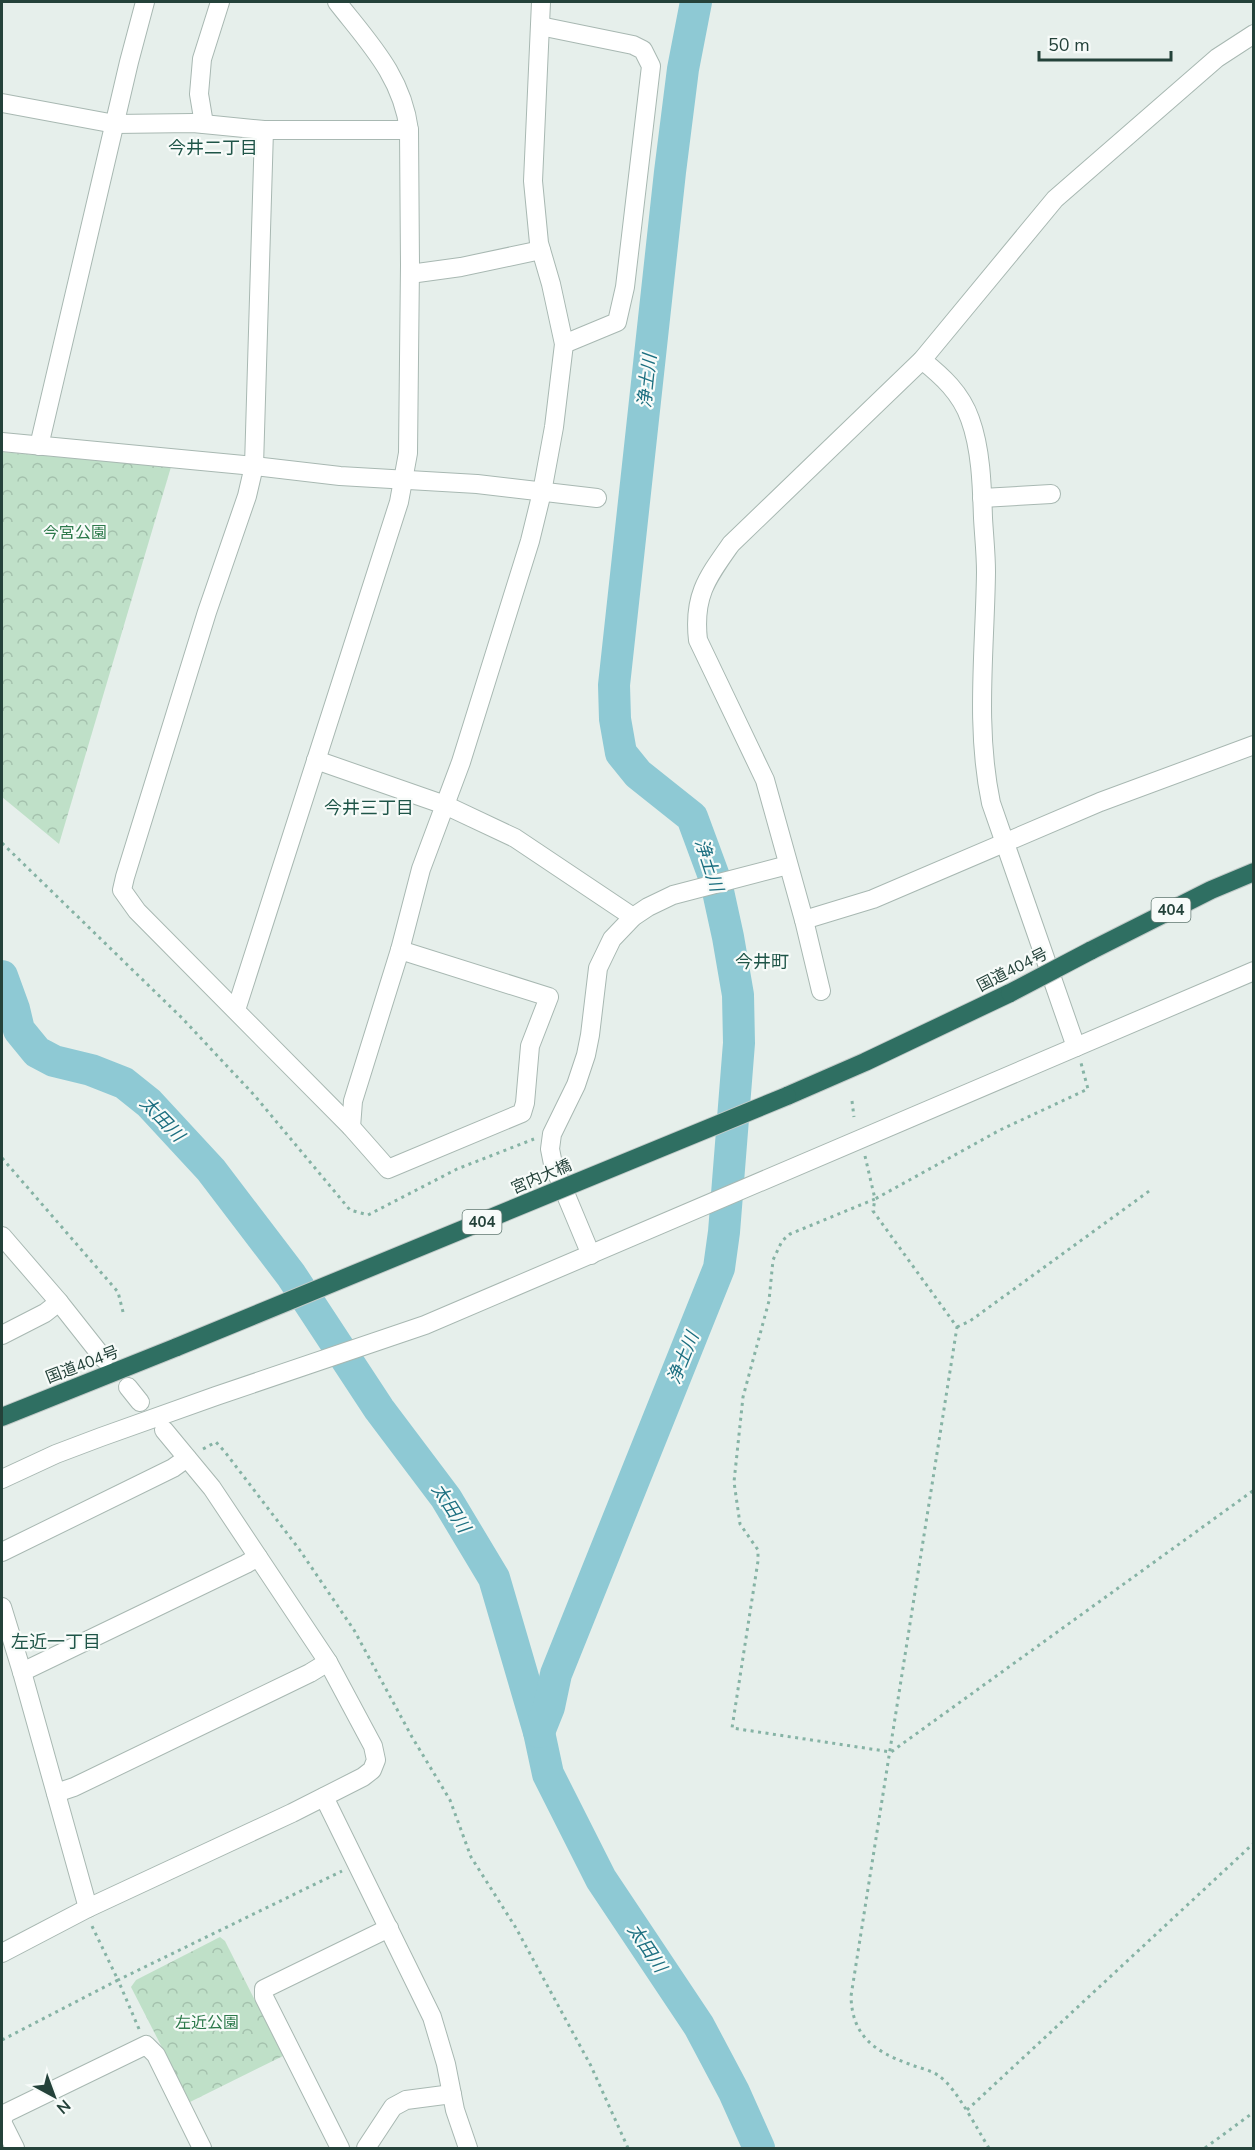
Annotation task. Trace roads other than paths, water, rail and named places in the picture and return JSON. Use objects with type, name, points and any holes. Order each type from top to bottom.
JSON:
[{"type":"highway","name":"国道404号","points":[[787,1096],[1010,993],[1211,890],[1254,872]]},
{"type":"highway","name":"宮内大橋","points":[[177,1347],[787,1096]]},
{"type":"highway","name":"国道404号","points":[[2,1417],[177,1347]]},
{"type":"street","points":[[39,446],[146,2]]},
{"type":"street","points":[[204,124],[199,94],[202,59],[220,2]]},
{"type":"street","points":[[236,1010],[404,480],[408,453],[410,274],[409,130],[406,108],[390,70],[337,2]]},
{"type":"street","points":[[351,1127],[353,1101],[400,950],[421,869],[461,762],[526,552],[542,492],[554,427],[564,344],[541,250],[533,181],[541,2]]},
{"type":"street","points":[[540,26],[633,45],[643,50],[651,66],[625,287],[616,322],[564,344]]},
{"type":"street","points":[[821,991],[765,780],[698,640],[696,618],[707,578],[731,544],[922,360],[1055,200],[1210,63],[1254,34]]},
{"type":"street","points":[[2,103],[115,124],[204,124],[264,129],[409,130]]},
{"type":"street","points":[[264,129],[254,466],[247,496],[207,612],[122,890],[136,911],[351,1127],[388,1169],[522,1113],[530,1046],[549,997],[400,950]]},
{"type":"street","points":[[410,274],[461,267],[541,250]]},
{"type":"street","points":[[922,360],[953,388],[970,418],[976,442],[986,570],[981,728],[985,774],[991,803],[1076,1047]]},
{"type":"street","points":[[2,442],[340,476],[477,484],[597,498]]},
{"type":"street","points":[[982,498],[1051,494]]},
{"type":"street","points":[[804,921],[873,899],[1100,802],[1254,745]]},
{"type":"street","points":[[316,760],[446,805],[515,838],[633,917]]},
{"type":"street","points":[[591,1256],[553,1164],[550,1149],[552,1134],[576,1085],[585,1055],[590,1035],[598,968],[612,939],[633,917],[673,895],[788,865]]},
{"type":"street","points":[[2,1479],[56,1454],[216,1396],[425,1325],[1254,971]]},
{"type":"street","points":[[2,1236],[104,1359]]},
{"type":"street","points":[[2,1335],[45,1313],[59,1302]]},
{"type":"street","points":[[128,1387],[140,1402]]},
{"type":"street","points":[[2,1953],[88,1908],[363,1777],[372,1770],[376,1760],[373,1746],[328,1662],[212,1488],[164,1430]]},
{"type":"street","points":[[2,1552],[172,1468],[187,1458]]},
{"type":"street","points":[[22,1672],[258,1557]]},
{"type":"street","points":[[2,1607],[88,1908]]},
{"type":"street","points":[[56,1793],[85,1782],[310,1673],[328,1662]]},
{"type":"street","points":[[324,1797],[432,2017],[468,2148]]},
{"type":"street","points":[[340,2148],[264,1997],[264,1989],[388,1928]]},
{"type":"street","points":[[15,2148],[2,2121],[6,2113],[146,2045],[156,2055],[202,2148]]},
{"type":"street","points":[[366,2148],[393,2107],[406,2100],[452,2094]]},
{"type":"waterway","name":"浄土川","points":[[539,1732],[549,1707],[556,1674],[719,1268],[724,1232],[739,1043],[738,995],[728,937],[716,882],[692,817],[638,774],[621,753],[615,719],[614,685],[670,172],[683,69],[696,2]]},
{"type":"waterway","name":"太田川","points":[[2,976],[19,1030],[37,1052],[54,1061],[91,1070],[124,1083],[149,1103],[211,1170],[291,1275],[379,1409],[446,1498],[494,1578],[539,1732],[548,1774],[601,1879],[699,2026],[734,2092],[759,2148]]},
{"type":"district","name":"今井二丁目","points":[[213,148]]},
{"type":"district","name":"今井三丁目","points":[[369,808]]},
{"type":"district","name":"今井町","points":[[762,962]]},
{"type":"district","name":"左近一丁目","points":[[56,1642]]},
{"type":"park label","name":"今宮公園","points":[[75,532]]},
{"type":"park label","name":"左近公園","points":[[207,2022]]}]
